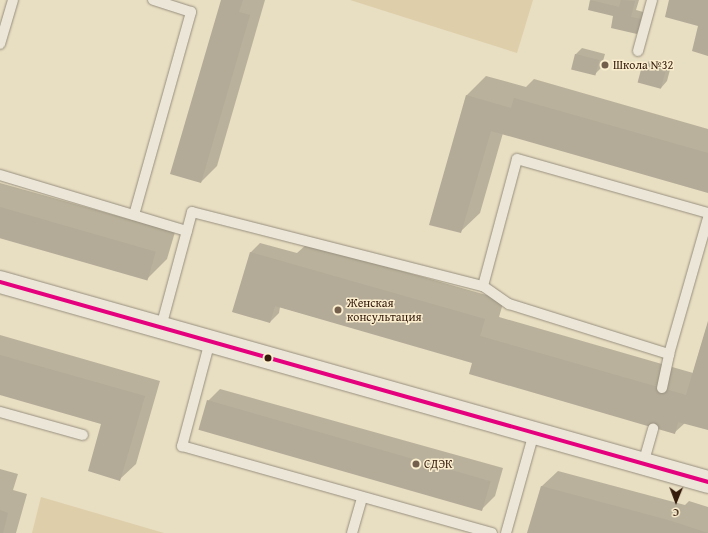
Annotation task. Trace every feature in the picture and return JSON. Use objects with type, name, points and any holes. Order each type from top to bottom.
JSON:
[{"type":"street","points":[[0,282],[708,482]]},
{"type":"lane","points":[[0,44],[13,0]]},
{"type":"lane","points":[[134,215],[191,12],[153,0]]},
{"type":"lane","points":[[638,51],[652,0]]},
{"type":"lane","points":[[484,286],[517,159],[708,213]]},
{"type":"lane","points":[[0,175],[187,231]]},
{"type":"lane","points":[[161,327],[192,212],[484,286],[509,304],[669,354]]},
{"type":"lane","points":[[662,388],[669,354],[708,218]]},
{"type":"lane","points":[[210,341],[182,446],[492,533]]},
{"type":"lane","points":[[0,412],[83,435]]},
{"type":"lane","points":[[643,464],[653,428]]},
{"type":"lane","points":[[506,533],[534,433]]},
{"type":"lane","points":[[352,533],[362,497]]},
{"type":"shaded area","points":[[350,0],[533,0],[517,53]]},
{"type":"shaded area","points":[[41,497],[164,533],[32,533]]},
{"type":"building","points":[[221,0],[243,0],[239,12],[250,15],[201,183],[170,174]]},
{"type":"building","points":[[590,0],[619,7],[621,0],[635,1],[631,17],[641,19],[637,34],[611,28],[613,16],[588,10]]},
{"type":"building","points":[[669,0],[708,0],[708,56],[692,51],[698,26],[665,17]]},
{"type":"building","points":[[575,54],[599,60],[595,76],[571,70]]},
{"type":"building","points":[[642,66],[665,72],[661,89],[638,82]]},
{"type":"building","points":[[466,95],[511,108],[514,98],[708,153],[708,193],[491,131],[461,233],[429,225]]},
{"type":"building","points":[[0,207],[156,252],[147,280],[0,238]]},
{"type":"building","points":[[250,252],[485,319],[480,336],[686,395],[708,321],[708,430],[678,422],[675,434],[469,374],[472,363],[275,306],[270,323],[232,312]]},
{"type":"building","points":[[0,355],[145,396],[120,481],[88,471],[101,424],[0,395]]},
{"type":"building","points":[[207,400],[491,481],[482,511],[198,430]]},
{"type":"building","points":[[541,486],[668,520],[708,533],[527,533]]},
{"type":"building","points":[[0,510],[8,513],[3,533],[0,533]]},
{"type":"transit line","points":[[0,282],[708,482]]},
{"type":"place","name":"Школа №32","points":[[605,65]]},
{"type":"place","name":"Женская консультация","points":[[338,310]]},
{"type":"place","name":"СДЭК","points":[[416,464]]}]
